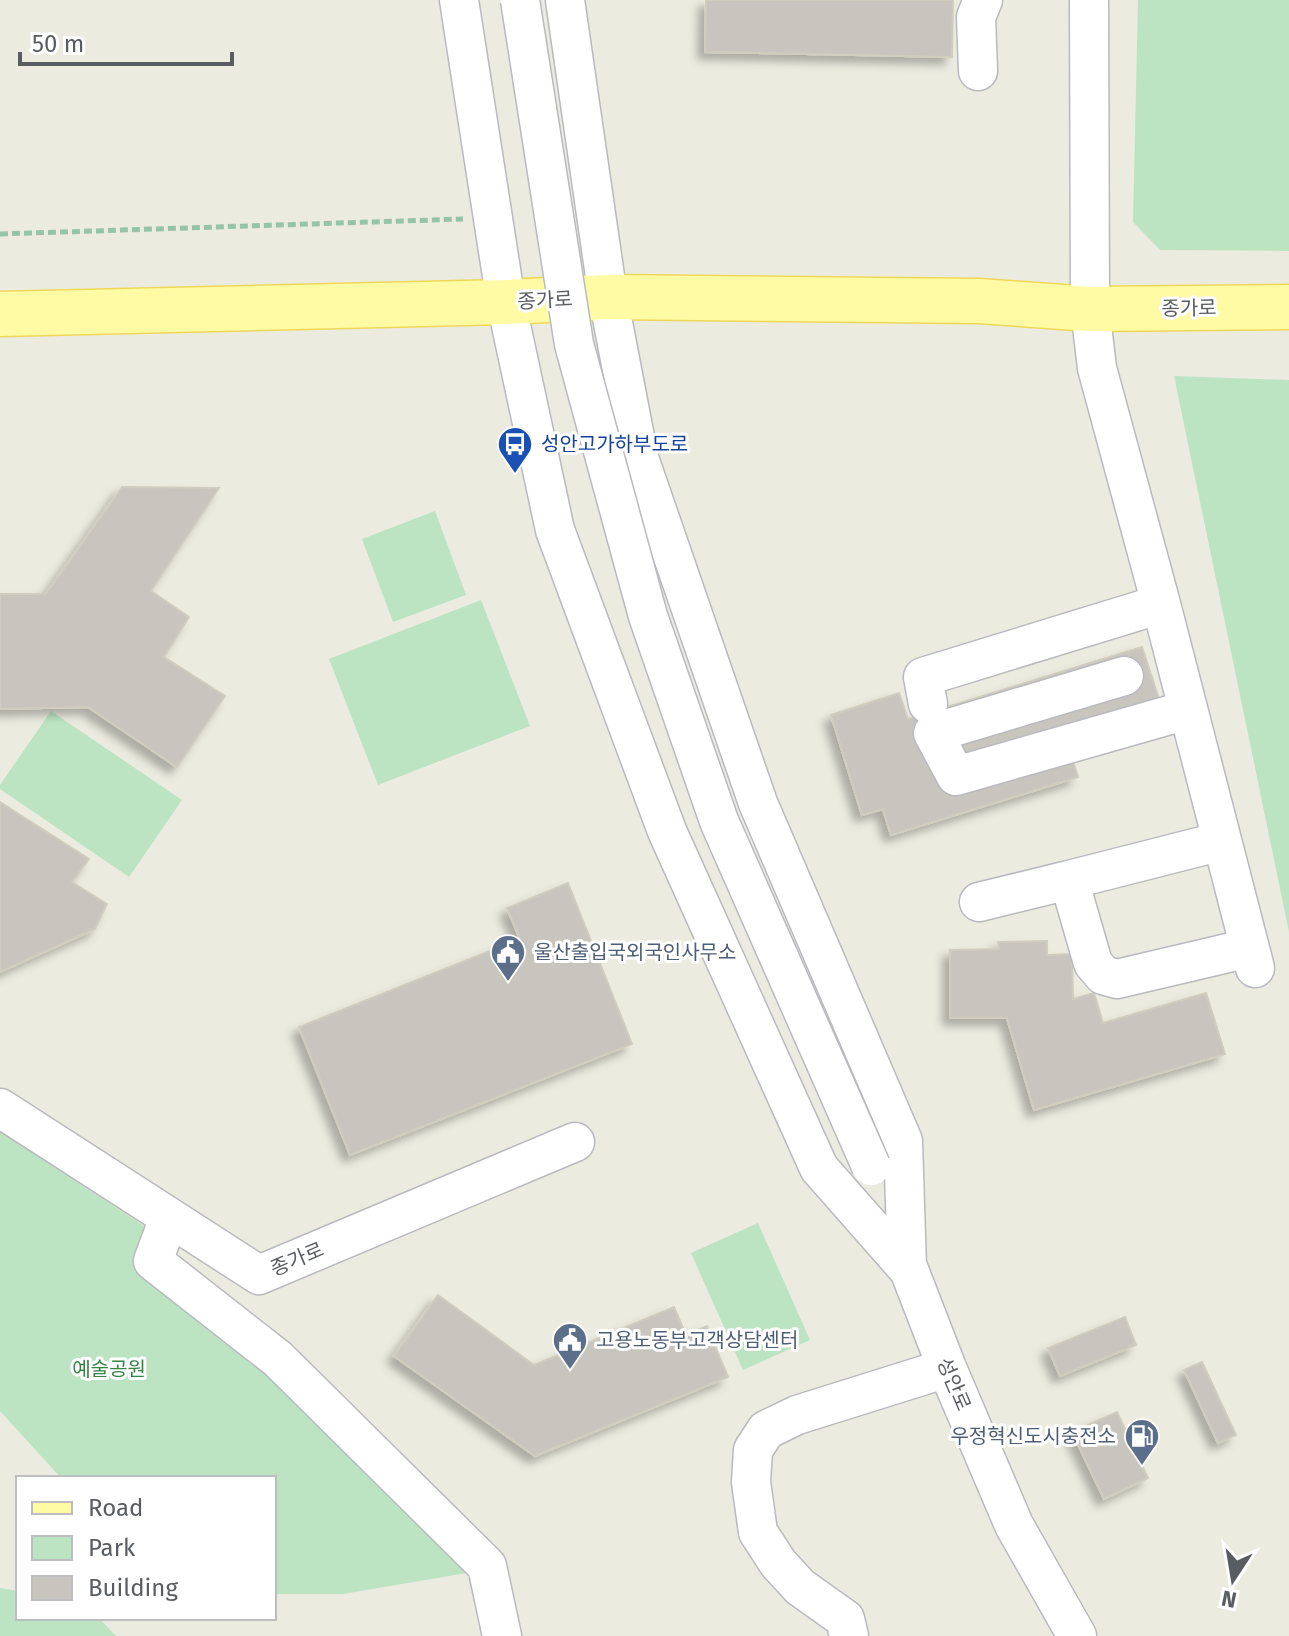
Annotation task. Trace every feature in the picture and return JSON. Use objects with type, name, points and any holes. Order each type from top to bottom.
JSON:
[{"type":"main road","name":"종가로","points":[[0,314],[608,297],[979,301],[1090,309],[1289,307]]},
{"type":"street","points":[[459,0],[506,302],[555,530],[667,831],[819,1168],[907,1268]]},
{"type":"street","name":"성안로","points":[[520,0],[574,344],[648,616],[719,821],[871,1166],[947,1368],[1014,1525],[1077,1636]]},
{"type":"street","points":[[565,0],[608,297],[639,458],[758,803],[903,1141],[907,1268]]},
{"type":"street","points":[[978,71],[976,17],[983,0]]},
{"type":"street","points":[[1069,880],[1093,963],[1103,975],[1117,979],[1252,958],[1097,368],[1090,309],[1089,0]]},
{"type":"street","points":[[928,704],[923,677],[1161,604]]},
{"type":"street","points":[[1124,676],[933,733],[956,776],[1187,710]]},
{"type":"street","points":[[979,902],[1222,841]]},
{"type":"street","name":"종가로","points":[[0,1108],[259,1275],[575,1142]]},
{"type":"street","points":[[169,1218],[153,1261],[278,1359],[487,1566],[502,1636]]},
{"type":"street","points":[[849,1636],[845,1619],[800,1587],[778,1563],[758,1532],[751,1482],[753,1450],[766,1430],[797,1415],[947,1368]]},
{"type":"path","points":[[0,234],[493,218]]},
{"type":"green space","points":[[1138,0],[1289,0],[1289,251],[1160,250],[1133,222]]},
{"type":"green space","points":[[1174,376],[1289,380],[1289,932]]},
{"type":"green space","points":[[435,511],[466,595],[393,622],[362,539]]},
{"type":"green space","points":[[481,600],[530,726],[378,785],[329,659]]},
{"type":"green space","points":[[51,711],[182,800],[129,877],[0,789]]},
{"type":"green space","name":"예술공원","points":[[0,1132],[144,1226],[139,1253],[276,1369],[467,1573],[343,1594],[276,1594],[276,1476],[59,1476],[0,1411]]},
{"type":"green space","points":[[758,1223],[810,1340],[743,1370],[691,1253]]},
{"type":"green space","points":[[0,1588],[16,1591],[16,1620],[101,1620],[116,1636],[0,1636]]},
{"type":"building","points":[[706,0],[953,0],[952,57],[705,52]]},
{"type":"building","points":[[122,487],[219,488],[151,591],[189,617],[164,657],[225,696],[177,767],[88,707],[0,709],[0,594],[46,594]]},
{"type":"building","points":[[1142,647],[1159,699],[1063,729],[1078,777],[891,835],[883,809],[862,815],[831,715],[899,693],[908,719]]},
{"type":"building","points":[[0,802],[89,859],[72,882],[107,904],[95,929],[0,972]]},
{"type":"building","name":"울산출입국외국인사무소","points":[[568,883],[632,1044],[350,1155],[299,1027],[520,939],[507,908]]},
{"type":"building","points":[[1047,941],[1047,955],[1072,954],[1073,999],[1094,993],[1103,1023],[1206,993],[1225,1054],[1034,1110],[1007,1018],[950,1018],[950,950],[999,949],[998,942]]},
{"type":"building","name":"고용노동부고객상담센터","points":[[438,1295],[534,1365],[674,1307],[686,1335],[707,1326],[728,1377],[535,1456],[394,1356]]},
{"type":"building","points":[[1125,1317],[1136,1345],[1060,1376],[1048,1348]]},
{"type":"building","points":[[1202,1362],[1236,1435],[1218,1443],[1184,1370]]},
{"type":"building","points":[[1117,1412],[1148,1478],[1104,1499],[1072,1432]]},
{"type":"place","name":"성안고가하부도로","points":[[515,475]]},
{"type":"place","name":"울산출입국외국인사무소","points":[[508,983]]},
{"type":"place","name":"고용노동부고객상담센터","points":[[570,1371]]},
{"type":"place","name":"우정혁신도시충전소","points":[[1142,1467]]}]
